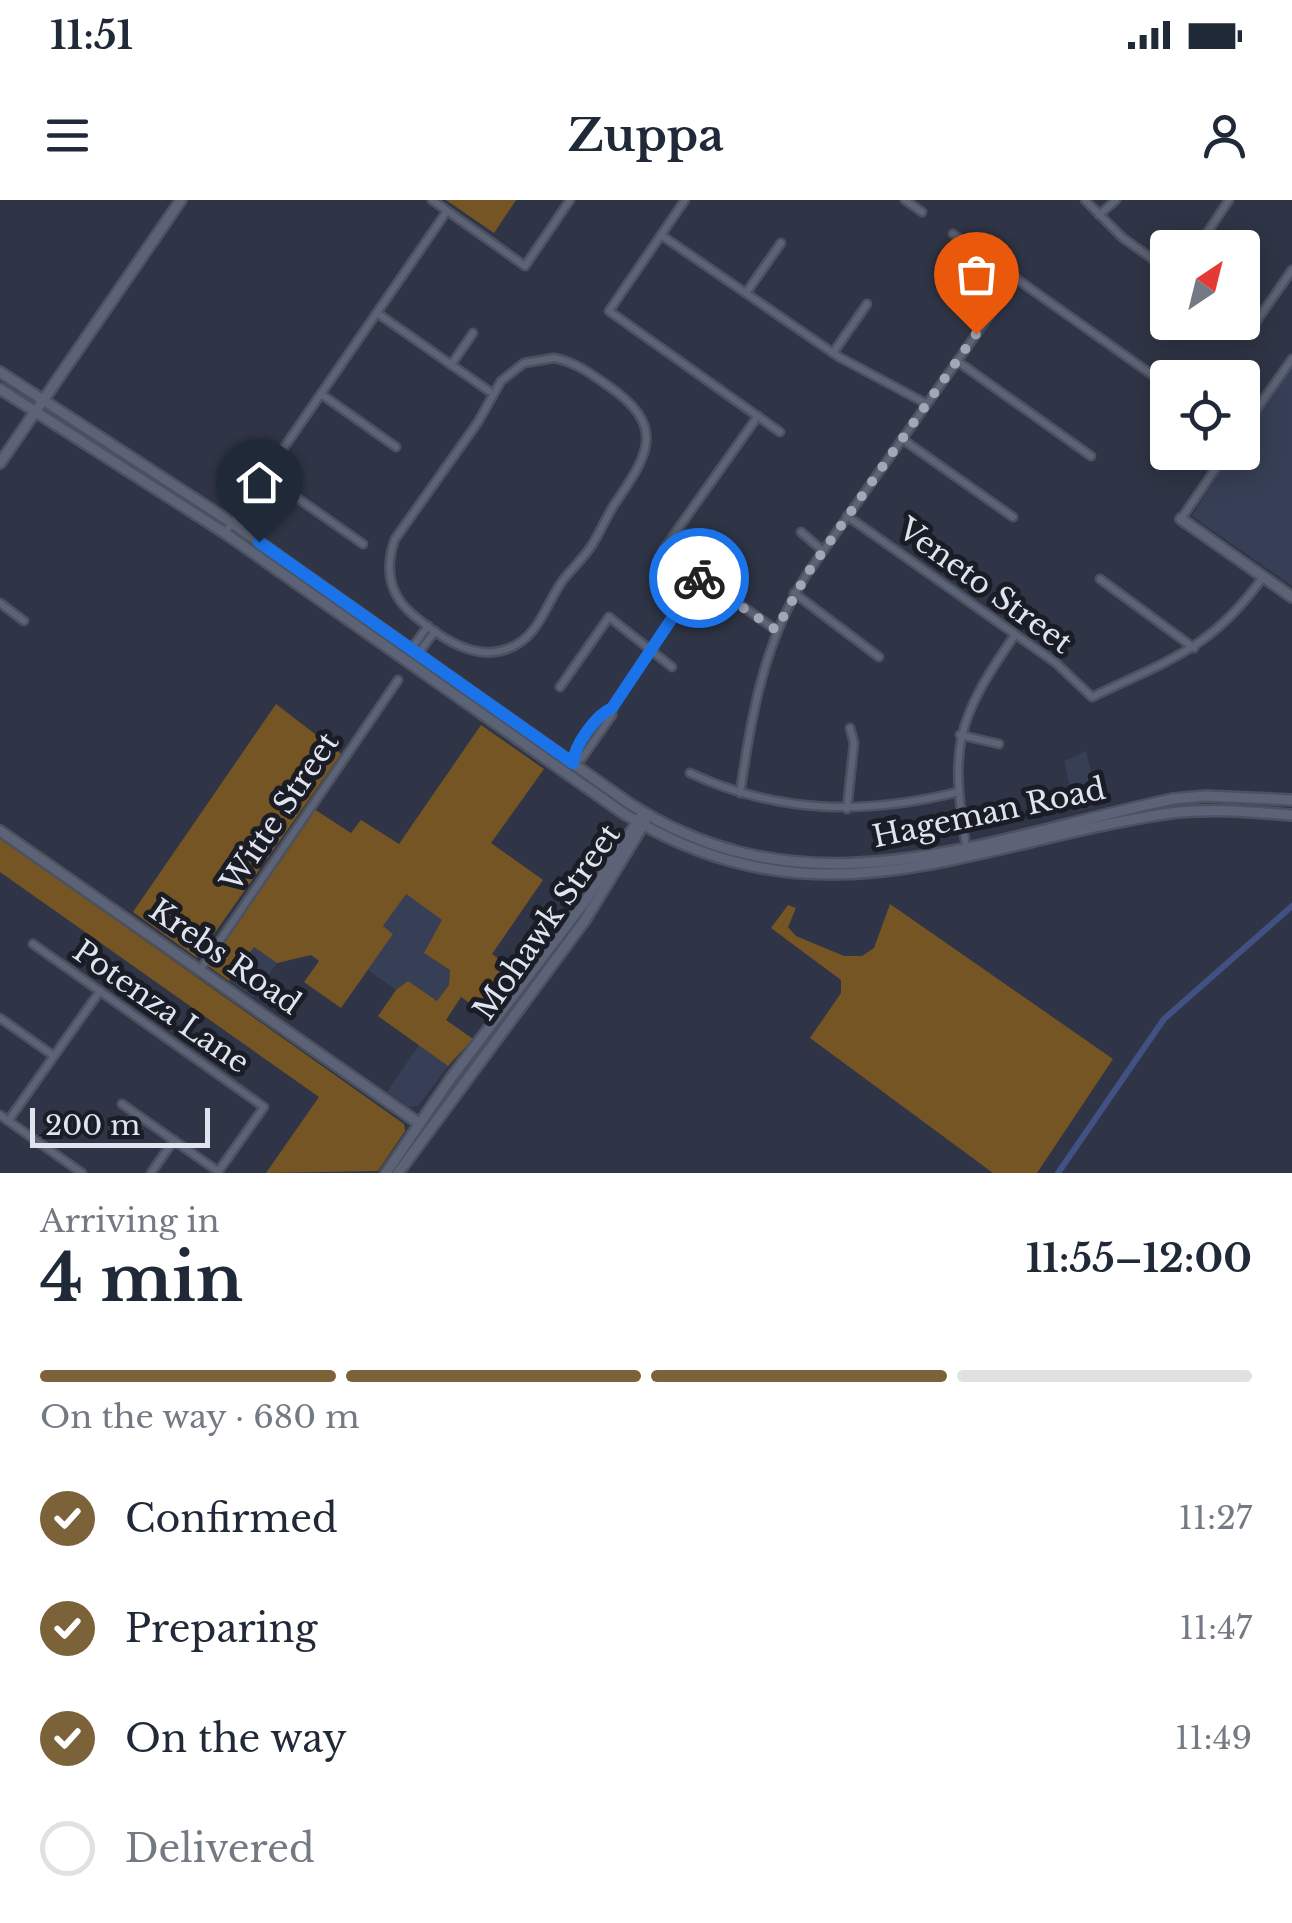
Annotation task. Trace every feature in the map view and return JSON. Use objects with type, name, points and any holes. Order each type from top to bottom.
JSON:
[{"type":"main road","points":[[0,463],[181,200]]},
{"type":"main road","name":"Hageman Road","points":[[0,372],[232,524],[646,814],[721,846],[767,858],[820,865],[890,863],[1174,799],[1237,796],[1292,800]]},
{"type":"main road","name":"Hageman Road","points":[[0,389],[225,533],[640,824],[714,856],[791,873],[884,874],[1170,814],[1231,810],[1292,815]]},
{"type":"main road","points":[[109,458],[134,463],[169,483]]},
{"type":"main road","points":[[1181,519],[1292,597]]},
{"type":"main road","points":[[358,627],[370,628],[404,652],[414,652]]},
{"type":"main road","points":[[512,734],[566,765],[573,763]]},
{"type":"main road","name":"Mohawk Street","points":[[392,1173],[586,920],[646,814]]},
{"type":"main road","name":"Mohawk Street","points":[[392,1173],[420,1124],[640,824]]},
{"type":"main road","name":"Krebs Road","points":[[0,831],[420,1124]]},
{"type":"street","points":[[432,200],[525,266],[570,200]]},
{"type":"street","points":[[685,200],[609,311],[780,432]]},
{"type":"street","points":[[905,200],[922,212]]},
{"type":"street","points":[[1085,200],[1122,238],[1150,257]]},
{"type":"street","points":[[1099,214],[1116,200]]},
{"type":"street","points":[[1208,230],[1229,200]]},
{"type":"street","points":[[225,533],[447,211]]},
{"type":"street","points":[[953,234],[1150,373]]},
{"type":"street","points":[[661,235],[833,353],[927,404]]},
{"type":"street","points":[[746,293],[781,243]]},
{"type":"street","points":[[1260,318],[1292,270]]},
{"type":"street","points":[[740,793],[758,681],[794,593],[1016,278]]},
{"type":"street","points":[[833,353],[867,304]]},
{"type":"street","points":[[377,313],[488,392]]},
{"type":"street","points":[[451,365],[473,333]]},
{"type":"street","points":[[554,358],[582,368],[620,394],[642,420],[646,453],[640,469],[587,552],[557,588],[534,631],[505,650],[487,653],[470,650],[432,628],[402,604],[392,589],[389,555],[394,538],[478,422],[500,382],[524,363],[554,358]]},
{"type":"street","points":[[1260,404],[1292,359]]},
{"type":"street","points":[[957,361],[1091,456]]},
{"type":"street","points":[[322,394],[396,447]]},
{"type":"street","points":[[758,416],[663,550],[776,630]]},
{"type":"street","points":[[902,438],[1014,518]]},
{"type":"street","points":[[1181,519],[1215,470]]},
{"type":"street","points":[[266,476],[363,544]]},
{"type":"street","name":"Veneto Street","points":[[847,516],[1069,674],[1092,697],[1194,648]]},
{"type":"street","points":[[801,532],[823,551]]},
{"type":"street","points":[[573,763],[574,752],[604,712],[612,708],[700,576]]},
{"type":"street","points":[[1100,578],[1194,648],[1232,618],[1263,577]]},
{"type":"street","points":[[794,593],[879,657]]},
{"type":"street","points":[[0,603],[24,621]]},
{"type":"street","points":[[560,687],[608,618],[672,666]]},
{"type":"street","points":[[414,652],[432,628]]},
{"type":"street","points":[[968,858],[958,792],[960,735],[976,692],[1016,635]]},
{"type":"street","name":"Witte Street","points":[[200,970],[398,680]]},
{"type":"street","points":[[848,809],[854,743],[850,728]]},
{"type":"street","points":[[960,735],[999,744]]},
{"type":"street","points":[[690,773],[740,793],[787,804],[848,809],[896,806],[958,792]]},
{"type":"street","name":"Potenza Lane","points":[[33,944],[264,1108],[219,1172]]},
{"type":"street","points":[[8,1120],[100,991]]},
{"type":"street","points":[[0,1018],[54,1056]]},
{"type":"street","points":[[122,1104],[219,1172]]},
{"type":"street","points":[[0,1114],[82,1173]]},
{"type":"street","points":[[150,1173],[174,1140]]},
{"type":"shaded area","points":[[446,200],[516,200],[494,233]]},
{"type":"shaded area","points":[[1292,360],[1292,586],[1192,516],[1220,470],[1260,470],[1260,408]]},
{"type":"shaded area","points":[[276,704],[341,754],[197,958],[133,912]]},
{"type":"shaded area","points":[[481,725],[544,769],[491,843],[543,880],[492,954],[520,974],[490,1017],[461,997],[446,1020],[473,1039],[448,1066],[378,1016],[396,990],[408,981],[437,1001],[449,985],[450,970],[424,953],[442,920],[406,894],[383,926],[393,934],[341,1008],[304,982],[319,961],[311,955],[277,963],[254,947],[229,981],[208,966],[314,809],[351,833],[361,820],[399,844]]},
{"type":"shaded area","points":[[1086,751],[1099,805],[1076,811],[1064,761]]},
{"type":"shaded area","points":[[0,838],[404,1124],[405,1131],[378,1171],[266,1173],[319,1097],[0,872]]},
{"type":"shaded area","points":[[405,893],[443,920],[449,985],[437,1001],[408,981],[396,990],[368,970],[393,934],[383,926]]},
{"type":"shaded area","points":[[890,904],[1113,1059],[1037,1173],[993,1173],[810,1038],[841,993],[841,980],[771,928],[788,905],[796,908],[788,927],[796,936],[844,956],[862,956],[874,948]]},
{"type":"shaded area","points":[[254,947],[277,963],[253,997],[230,981]]},
{"type":"shaded area","points":[[419,1045],[448,1066],[418,1106],[409,1107],[387,1092]]},
{"type":"waterway","points":[[1058,1173],[1164,1019],[1292,906]]},
{"type":"way so far","points":[[699,578],[776,630],[794,593],[976,334]]},
{"type":"route","points":[[259,542],[573,763],[574,752],[604,712],[612,708],[699,578]]}]
